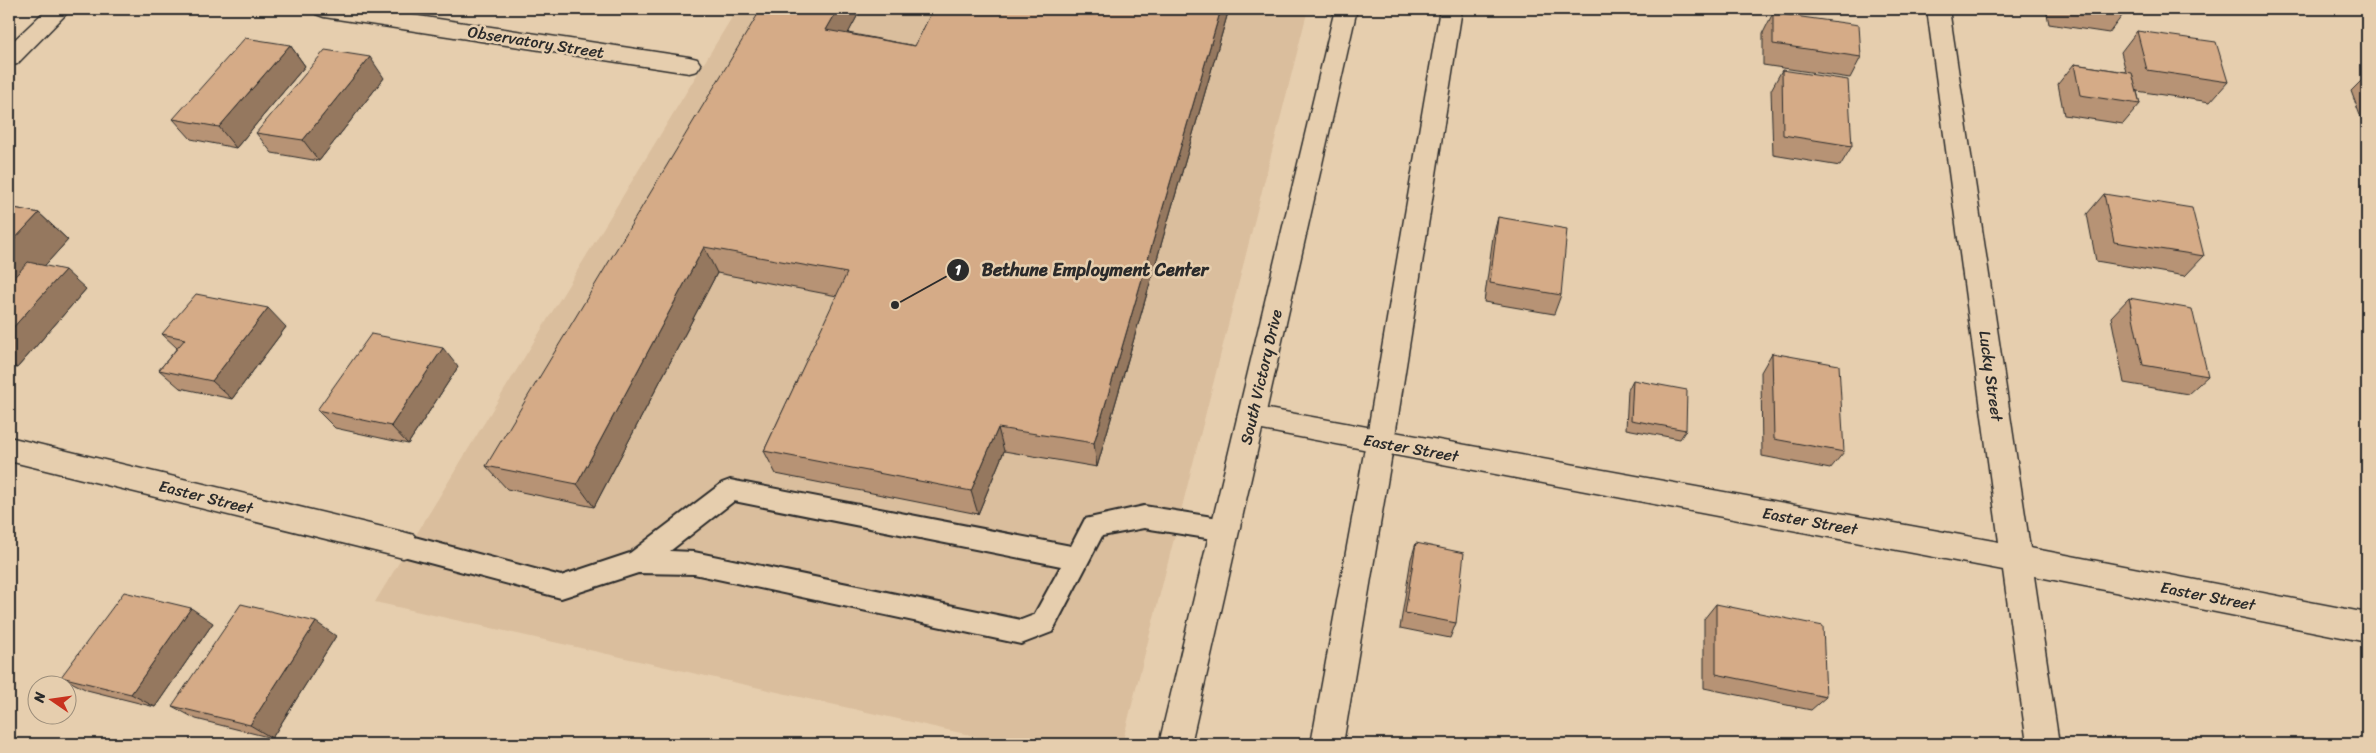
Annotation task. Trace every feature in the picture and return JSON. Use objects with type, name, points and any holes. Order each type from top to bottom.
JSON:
[{"type":"street","points":[[9,58],[60,9]]},
{"type":"street","name":"Observatory Street","points":[[324,9],[688,65]]},
{"type":"street","name":"South Victory Drive","points":[[1175,744],[1346,9]]},
{"type":"street","points":[[1327,744],[1380,442],[1451,9]]},
{"type":"street","name":"Lucky Street","points":[[1938,9],[2043,744]]},
{"type":"street","name":"Easter Street","points":[[1251,418],[2018,559],[2367,628]]},
{"type":"street","name":"Easter Street","points":[[9,449],[403,545]]},
{"type":"lane","points":[[638,562],[730,490],[1078,558]]},
{"type":"lane","points":[[403,545],[561,587],[638,562],[694,563],[1020,632],[1043,624],[1094,527],[1144,517],[1225,530]]},
{"type":"shaded area","points":[[737,9],[1308,9],[1122,744],[1010,744],[375,602]]},
{"type":"building","points":[[761,9],[838,9],[826,30],[915,46],[933,9],[1221,9],[1094,443],[998,428],[971,491],[764,451],[847,273],[704,247],[577,484],[486,466]]},
{"type":"building","points":[[2102,9],[2124,9],[2125,12]]},
{"type":"building","points":[[1773,13],[1859,25],[1861,57],[1773,44]]},
{"type":"building","points":[[2137,31],[2216,42],[2228,82],[2147,70]]},
{"type":"building","points":[[245,38],[290,45],[219,127],[173,119]]},
{"type":"building","points":[[325,50],[370,57],[303,140],[256,133]]},
{"type":"building","points":[[2074,64],[2132,73],[2140,104],[2080,95]]},
{"type":"building","points":[[1782,70],[1848,80],[1852,146],[1783,135]]},
{"type":"building","points":[[2104,194],[2192,208],[2204,256],[2114,242]]},
{"type":"building","points":[[9,207],[39,213],[9,245]]},
{"type":"building","points":[[1498,217],[1567,229],[1561,295],[1490,283]]},
{"type":"building","points":[[28,262],[65,270],[9,332],[9,283]]},
{"type":"building","points":[[196,294],[268,308],[212,381],[159,370],[185,339],[162,334]]},
{"type":"building","points":[[2129,298],[2192,309],[2208,376],[2143,365]]},
{"type":"building","points":[[371,334],[443,348],[391,426],[317,410]]},
{"type":"building","points":[[1772,353],[1839,365],[1844,452],[1774,439]]},
{"type":"building","points":[[1633,380],[1687,390],[1686,430],[1631,420]]},
{"type":"building","points":[[1416,543],[1464,553],[1456,623],[1405,613]]},
{"type":"building","points":[[124,592],[191,608],[131,694],[78,681],[78,676],[62,676]]},
{"type":"building","points":[[241,604],[316,622],[250,725],[172,706]]},
{"type":"building","points":[[1716,604],[1823,626],[1826,697],[1716,674]]},
{"type":"place","name":"Bethune Employment Center","points":[[895,305]]}]
